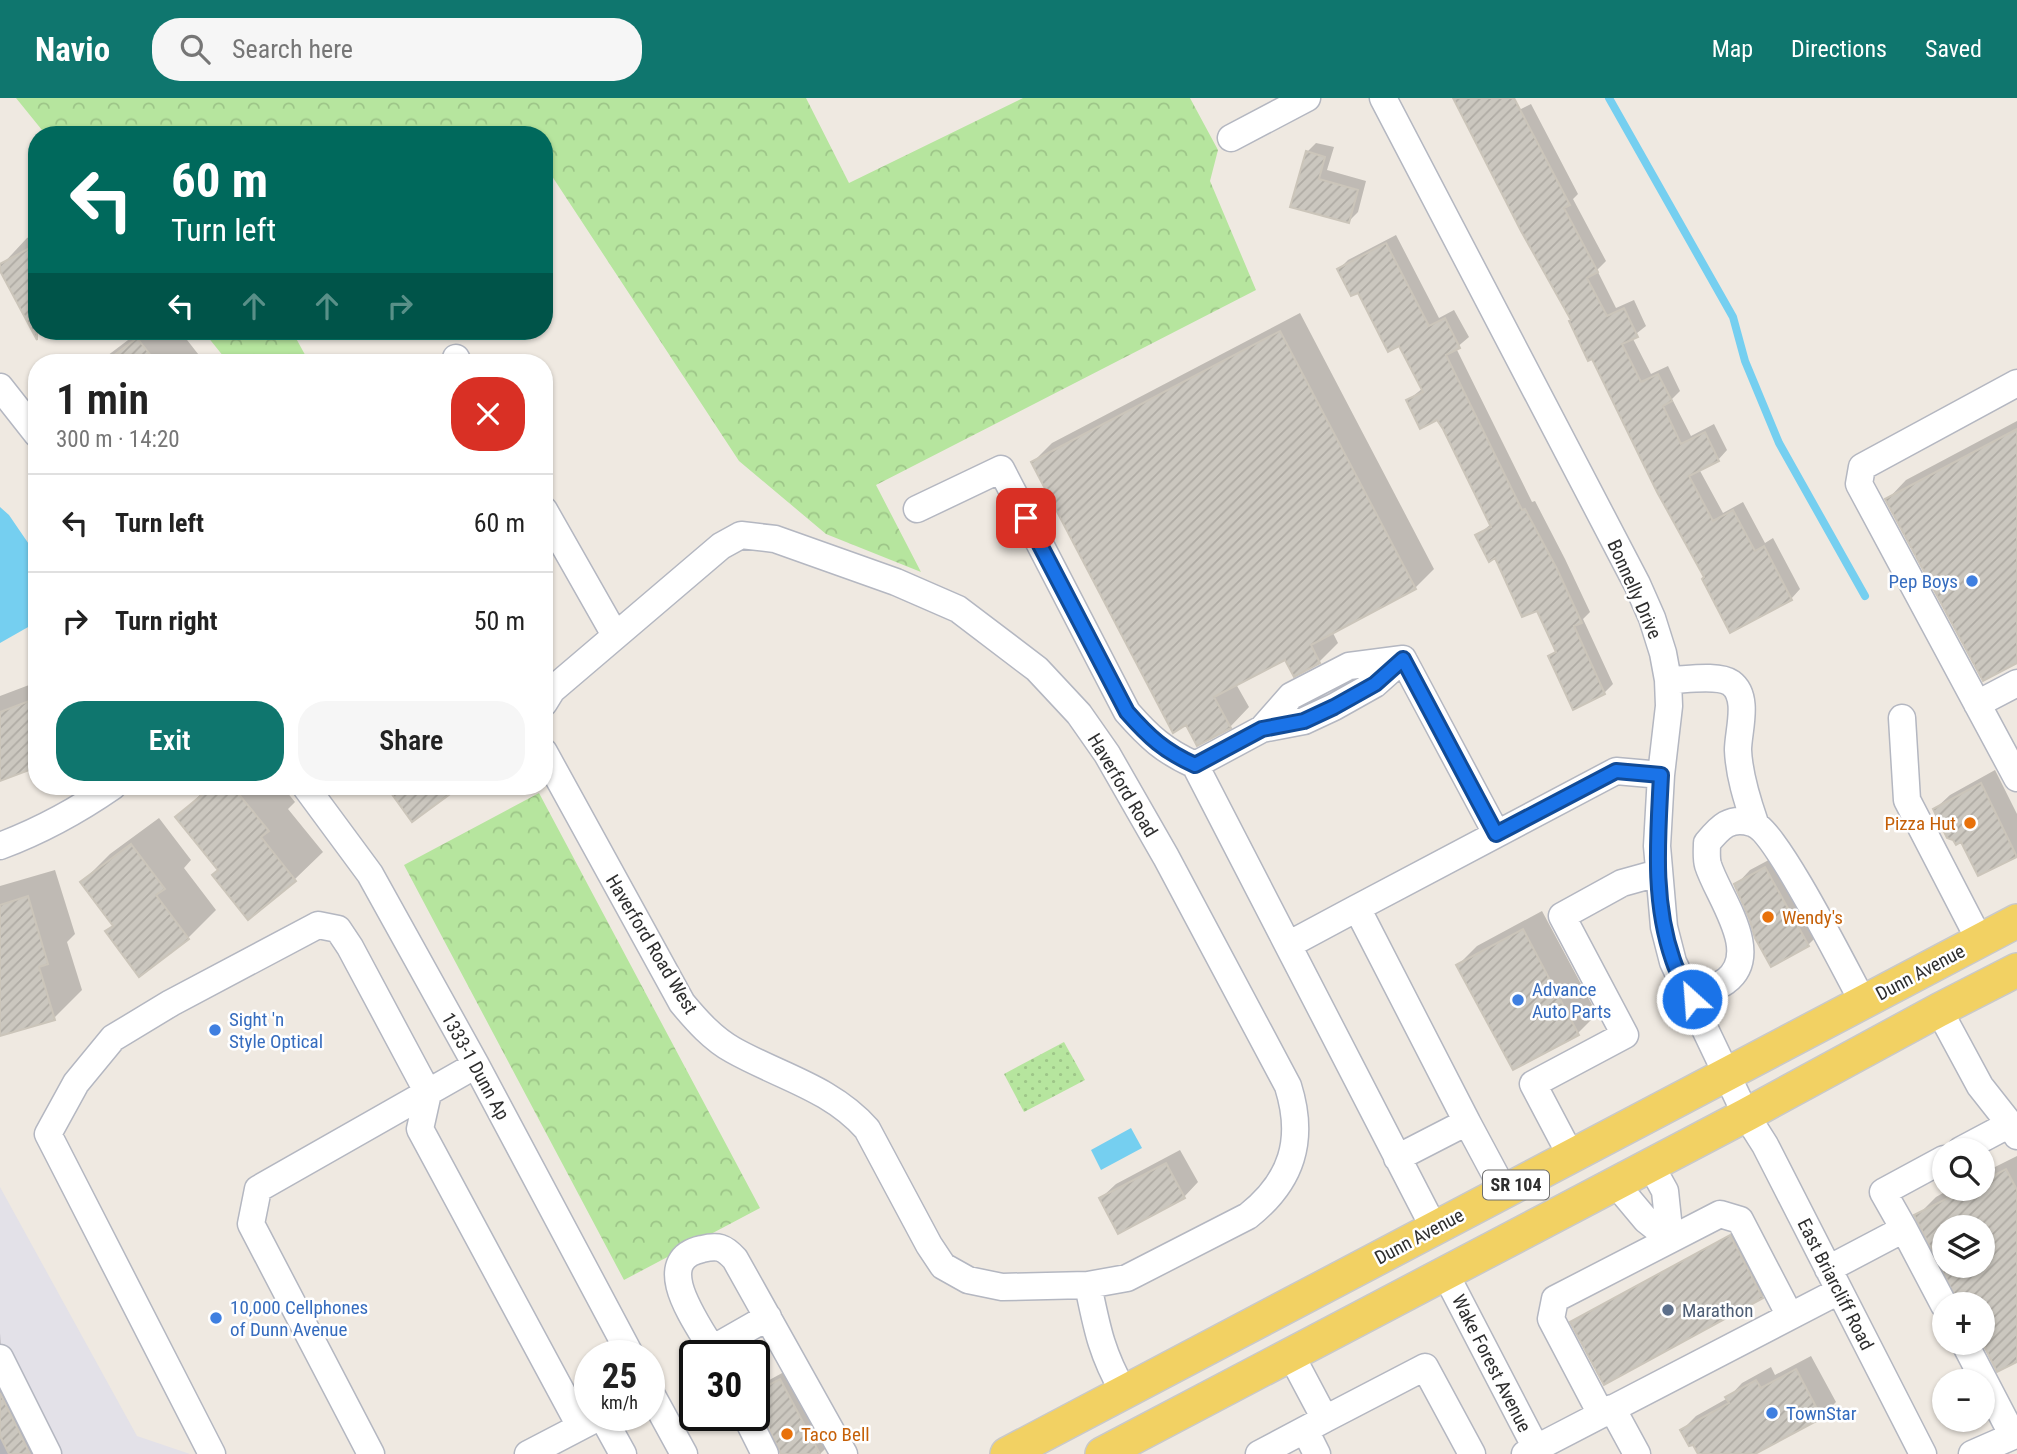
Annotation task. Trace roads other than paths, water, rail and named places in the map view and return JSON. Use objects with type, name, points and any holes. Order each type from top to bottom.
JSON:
[{"type":"main road","name":"Dunn Avenue","points":[[1007,1454],[2017,921]]},
{"type":"main road","name":"SR 104","points":[[1102,1454],[1142,1445],[1291,1355],[1939,1010],[2015,977]]},
{"type":"main road","points":[[1142,1445],[1135,1425],[1139,1416],[1154,1399],[1181,1380],[1190,1357]]},
{"type":"main road","points":[[1091,1454],[1094,1440],[1102,1429],[1126,1411],[1128,1401],[1123,1391]]},
{"type":"street","points":[[1231,138],[1307,98]]},
{"type":"street","name":"Bonnelly Drive","points":[[1383,98],[1637,584],[1652,618],[1663,653],[1670,706],[1661,775],[1658,873],[1664,927],[1673,962],[1746,1115]]},
{"type":"street","points":[[2015,768],[1977,704],[1858,484],[1862,467],[2017,383]]},
{"type":"street","points":[[0,387],[28,423]]},
{"type":"street","points":[[917,509],[1001,469],[1127,712],[1150,738],[1171,754],[1195,765],[1434,1228]]},
{"type":"street","points":[[553,526],[615,635],[553,689]]},
{"type":"street","name":"Haverford Road","points":[[615,635],[721,546],[741,535],[775,540],[896,582],[958,610],[1037,669],[1079,714],[1107,754],[1166,858],[1288,1086],[1294,1107],[1296,1134],[1291,1163],[1263,1204],[1248,1216],[1127,1278],[1088,1285]]},
{"type":"street","points":[[1195,765],[1262,729],[1291,696],[1349,666],[1403,659],[1496,834]]},
{"type":"street","points":[[1668,680],[1721,679],[1734,684],[1742,702],[1738,751],[1744,788],[1755,823],[1769,838],[1804,895],[1863,1002]]},
{"type":"street","points":[[1977,704],[2017,683]]},
{"type":"street","points":[[1902,718],[1907,800],[1980,941]]},
{"type":"street","name":"Haverford Road West","points":[[553,768],[682,1003],[712,1035],[732,1050],[828,1095],[858,1118],[867,1129],[943,1266],[968,1280],[1002,1287],[1088,1285]]},
{"type":"street","points":[[1288,945],[1616,771],[1661,775]]},
{"type":"street","points":[[0,846],[35,833],[100,795]]},
{"type":"street","name":"1333-1 Dunn Ap","points":[[312,795],[370,874],[476,1065],[622,1340]]},
{"type":"street","points":[[1692,999],[1727,980],[1734,973],[1742,949],[1708,864],[1707,843],[1721,827],[1735,821],[1755,823]]},
{"type":"street","points":[[1571,1156],[1533,1084],[1625,1035],[1562,916],[1622,883],[1658,873]]},
{"type":"street","points":[[1356,908],[1504,1191]]},
{"type":"street","points":[[212,1454],[48,1134],[76,1083],[113,1038],[171,1003],[318,925],[338,929],[350,947],[428,1093],[420,1129],[574,1386]]},
{"type":"street","points":[[1939,1010],[1980,1086],[2013,1130],[1992,1138]]},
{"type":"street","points":[[371,1454],[251,1224],[258,1189],[476,1065]]},
{"type":"street","name":"East Briarcliff Road","points":[[1746,1115],[1765,1145],[1923,1454]]},
{"type":"street","points":[[1397,1157],[1467,1122]]},
{"type":"street","points":[[1650,1164],[1665,1191],[1670,1239]]},
{"type":"street","points":[[1932,1166],[1884,1192],[1938,1292]]},
{"type":"street","points":[[1615,1183],[1646,1220],[1670,1239]]},
{"type":"street","points":[[1637,1454],[1607,1411],[1551,1319],[1555,1299],[1720,1214],[1740,1220],[1790,1316]]},
{"type":"street","points":[[1533,1452],[1790,1316],[1834,1280],[1905,1229]]},
{"type":"street","points":[[707,1340],[679,1289],[677,1272],[681,1260],[697,1250],[717,1245],[727,1250],[735,1259],[844,1454]]},
{"type":"street","name":"Wake Forest Avenue","points":[[1445,1273],[1533,1452]]},
{"type":"street","points":[[1088,1285],[1101,1345],[1107,1363],[1123,1391]]},
{"type":"street","points":[[733,1340],[768,1317]]},
{"type":"street","points":[[1291,1355],[1315,1424],[1317,1454]]},
{"type":"street","points":[[1972,1355],[2012,1423],[1972,1454]]},
{"type":"street","points":[[0,1358],[48,1454]]},
{"type":"street","points":[[1259,1454],[1424,1367],[1472,1454]]},
{"type":"street","points":[[665,1419],[684,1454]]},
{"type":"street","points":[[528,1454],[574,1430]]},
{"type":"street","points":[[604,1431],[622,1454]]},
{"type":"street","points":[[754,1431],[765,1454]]},
{"type":"water","points":[[0,507],[9,515],[28,543],[28,627],[0,643]]},
{"type":"water","points":[[1131,1128],[1142,1148],[1101,1170],[1091,1150]]},
{"type":"waterway","points":[[1609,98],[1733,317],[1745,361],[1779,443],[1865,596]]},
{"type":"place","name":"Pep Boys","points":[[1972,581]]},
{"type":"place","name":"Pizza Hut","points":[[1970,823]]},
{"type":"place","name":"Wendy's","points":[[1768,917]]},
{"type":"place","name":"Advance Auto Parts","points":[[1518,1000]]},
{"type":"place","name":"Sight 'n Style Optical","points":[[215,1030]]},
{"type":"place","name":"Marathon","points":[[1668,1310]]},
{"type":"place","name":"10,000 Cellphones of Dunn Avenue","points":[[216,1318]]},
{"type":"place","name":"TownStar","points":[[1772,1413]]},
{"type":"place","name":"Taco Bell","points":[[787,1434]]}]
